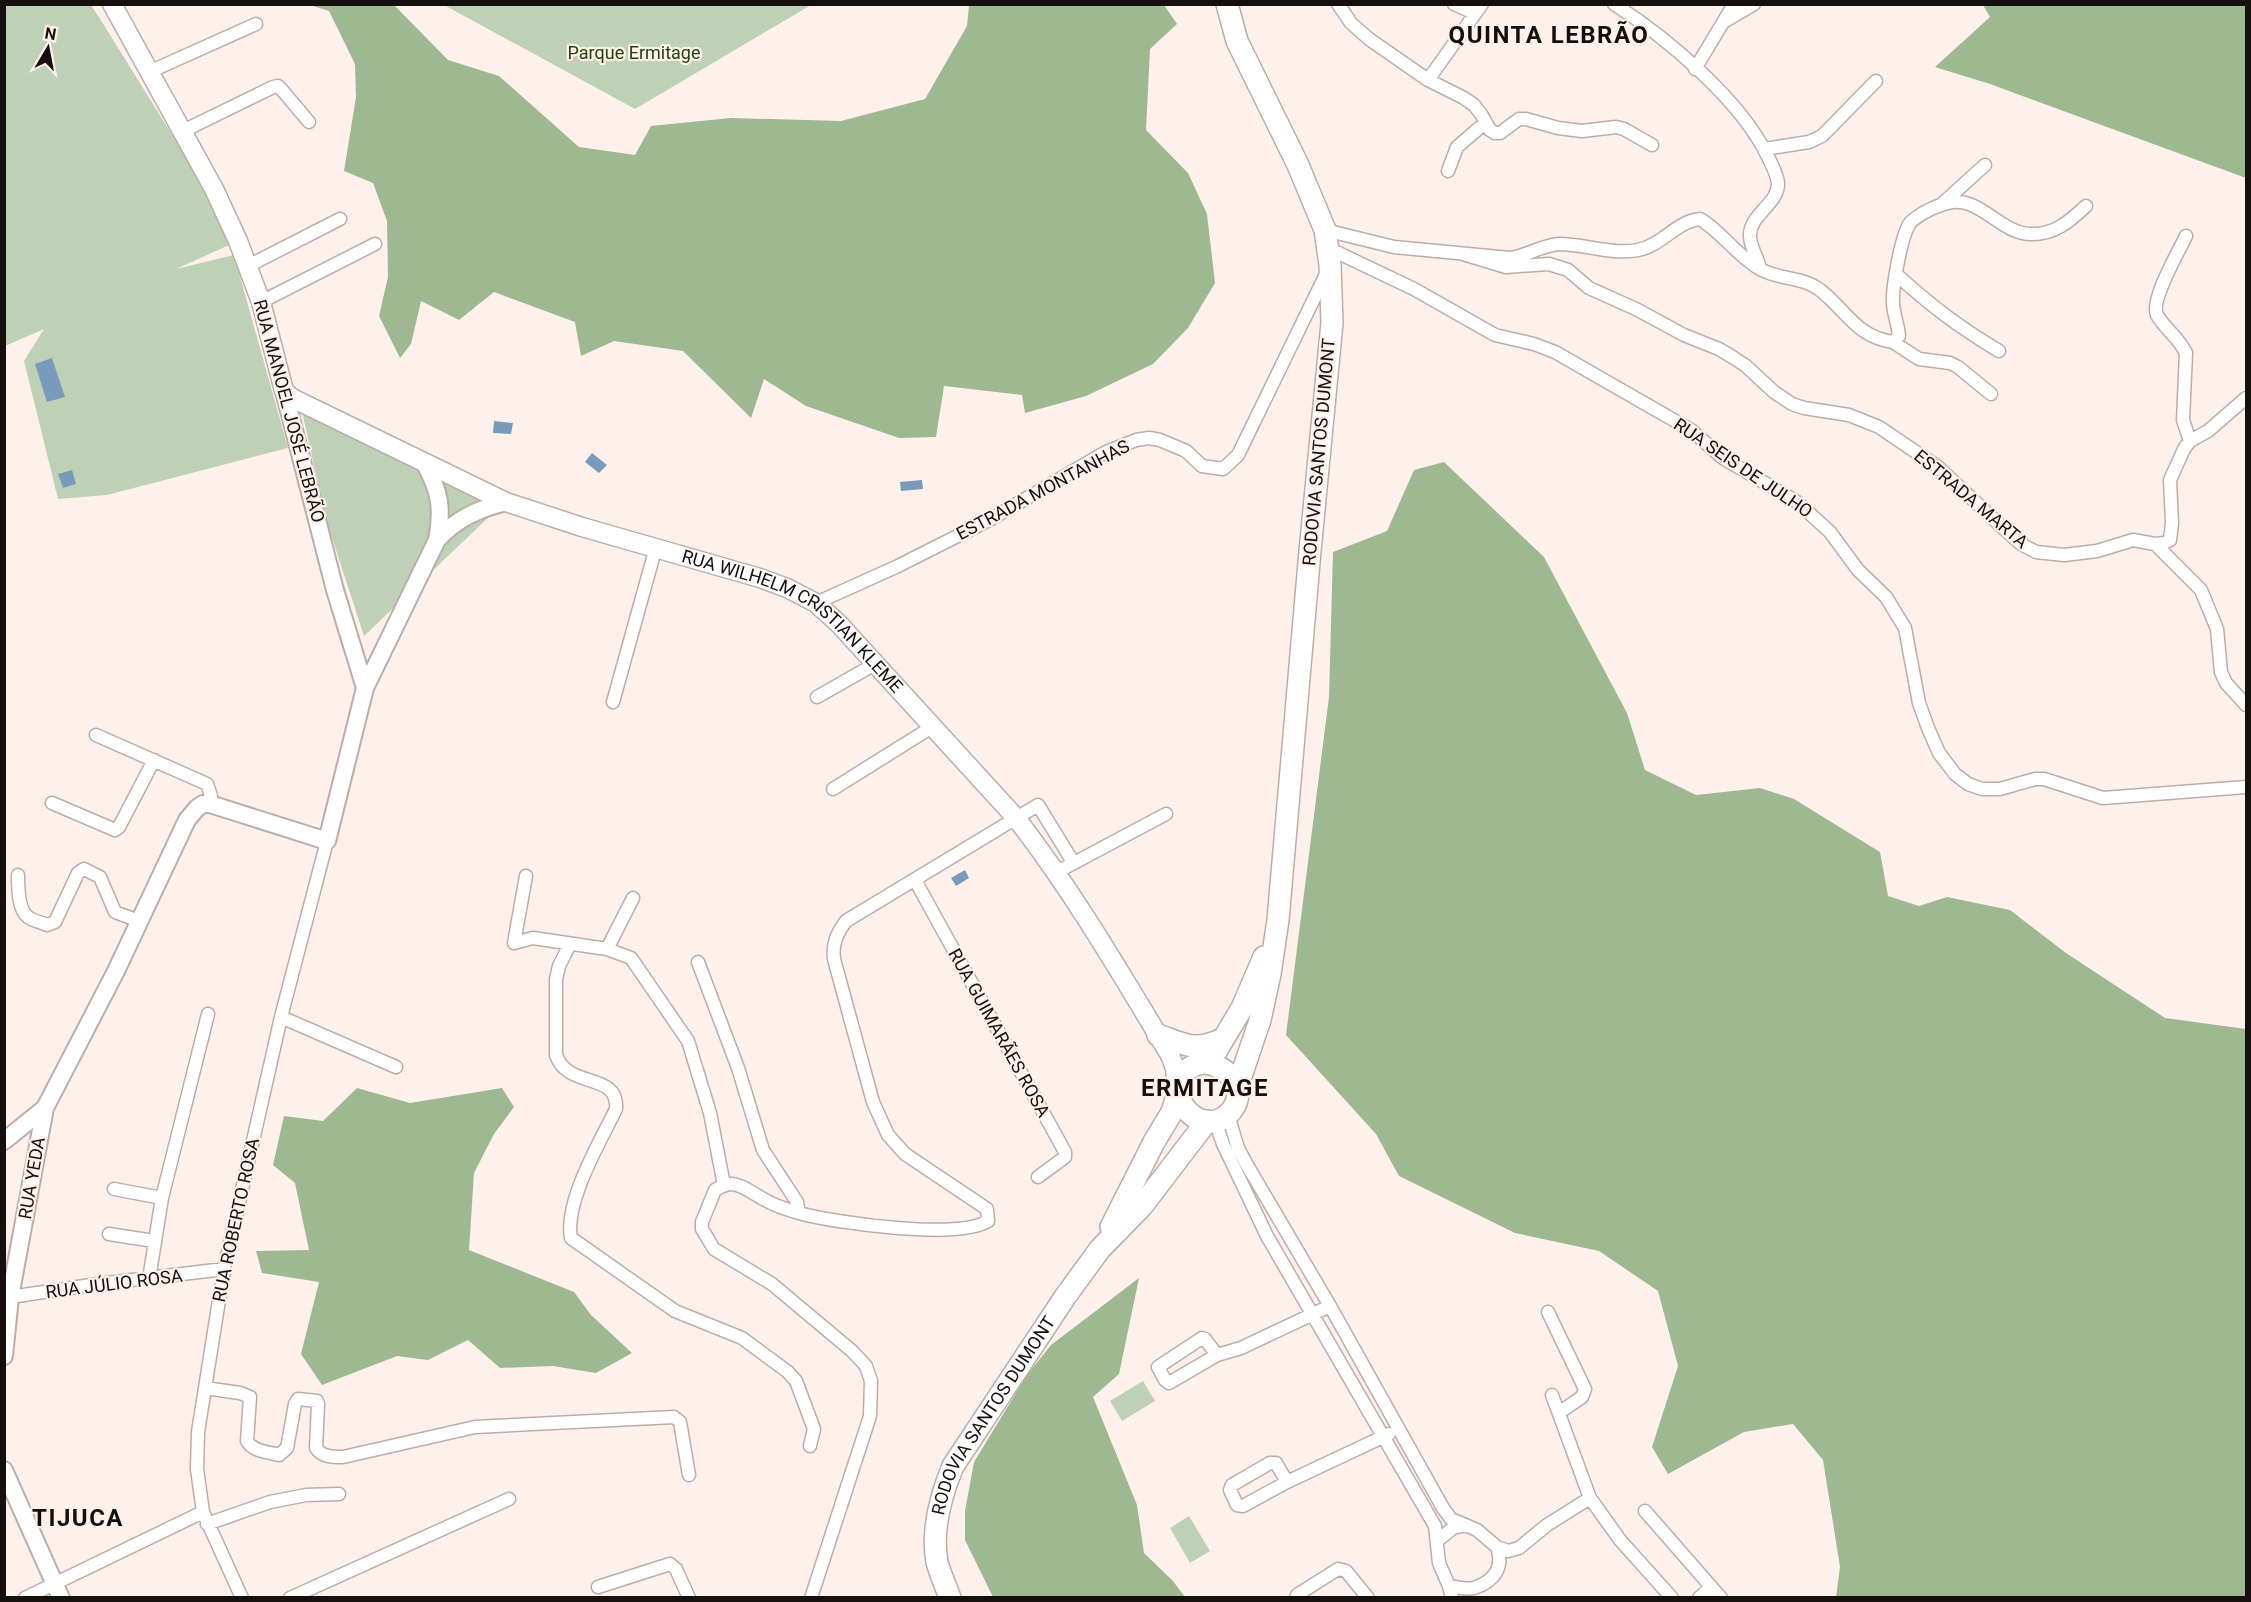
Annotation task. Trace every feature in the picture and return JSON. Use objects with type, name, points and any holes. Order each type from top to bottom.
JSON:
[{"type":"highway","name":"RODOVIA SANTOS DUMONT","points":[[1227,4],[1237,41],[1298,165],[1328,248],[1332,323],[1278,920]]},
{"type":"highway","points":[[1205,1063],[1242,1008],[1278,920]]},
{"type":"highway","points":[[1100,1249],[1142,1206],[1217,1119],[1234,1107],[1237,1088],[1260,1020],[1278,920]]},
{"type":"highway","points":[[1158,1035],[1190,1047],[1201,1047],[1223,1039]]},
{"type":"highway","points":[[1100,1249],[1154,1142],[1172,1112],[1184,1074],[1194,1065],[1205,1063],[1216,1065],[1232,1077],[1237,1088]]},
{"type":"highway","points":[[1177,1096],[1180,1104],[1190,1114],[1217,1119]]},
{"type":"highway","name":"RODOVIA SANTOS DUMONT","points":[[950,1598],[937,1562],[936,1541],[938,1512],[953,1466],[1065,1297],[1100,1249]]},
{"type":"main road","name":"RUA MANOEL JOSÉ LEBRÃO","points":[[112,4],[214,189],[248,266],[261,302],[284,391]]},
{"type":"main road","name":"RUA WILHELM CRISTIAN KLEME","points":[[284,391],[292,398],[506,502],[582,527],[760,578],[787,588],[816,603],[853,638],[1016,818],[1057,872],[1123,975],[1170,1055],[1175,1068],[1177,1096]]},
{"type":"main road","points":[[1158,1035],[1205,1063]]},
{"type":"street","points":[[1338,4],[1351,23],[1369,39],[1428,80],[1469,101],[1481,114],[1490,130],[1495,133],[1500,133],[1519,119],[1582,131],[1616,127],[1624,129],[1652,146]]},
{"type":"street","points":[[1428,80],[1478,9],[1454,4]]},
{"type":"street","points":[[1614,4],[1663,39],[1727,98],[1764,149],[1778,182],[1774,197],[1751,227],[1750,233],[1760,269]]},
{"type":"street","points":[[1695,69],[1734,4]]},
{"type":"street","points":[[1724,22],[1754,4]]},
{"type":"street","points":[[149,72],[256,24]]},
{"type":"street","points":[[1764,149],[1809,142],[1822,136],[1876,81]]},
{"type":"street","points":[[183,131],[278,86],[309,122]]},
{"type":"street","points":[[1448,171],[1457,147],[1485,123]]},
{"type":"street","points":[[1893,342],[1899,336],[1893,302],[1896,274],[1909,225],[1914,218],[1943,203],[1985,165]]},
{"type":"street","points":[[1943,203],[1953,201],[1969,204],[2012,231],[2032,234],[2047,234],[2061,227],[2085,206]]},
{"type":"street","points":[[248,266],[340,219]]},
{"type":"street","points":[[1328,248],[1395,247],[1510,258],[1521,257],[1552,245],[1561,244],[1606,250],[1640,250],[1654,245],[1688,222],[1700,219],[1745,260],[1773,274],[1804,281],[1818,288],[1854,325],[1883,341],[1893,342],[1918,359],[1950,363],[1958,367],[1991,394]]},
{"type":"street","points":[[2186,236],[2160,290],[2155,308],[2160,320],[2183,346],[2186,353],[2183,420],[2190,441]]},
{"type":"street","points":[[261,302],[375,244]]},
{"type":"street","name":"ESTRADA MONTANHAS","points":[[816,603],[898,566],[991,519],[1106,452],[1136,440],[1149,438],[1160,440],[1186,451],[1202,466],[1223,469],[1238,455],[1293,339],[1328,248]]},
{"type":"street","name":"RUA SEIS DE JULHO","points":[[1328,248],[1414,289],[1495,335],[1534,344],[1555,352],[1691,430],[1734,466],[1749,472],[1797,502],[1830,532],[1857,570],[1886,597],[1897,613],[1905,628],[1919,703],[1928,728],[1939,753],[1955,774],[1968,784],[1982,789],[2000,789],[2035,779],[2044,779],[2103,798],[2247,787]]},
{"type":"street","name":"ESTRADA MARTA","points":[[1463,254],[1506,267],[1549,264],[1568,270],[1589,288],[1636,309],[1684,335],[1719,349],[1746,366],[1774,392],[1792,404],[1849,415],[1879,427],[1938,467],[2021,544],[2036,552],[2053,555],[2079,554],[2133,540],[2155,544]]},
{"type":"street","points":[[1896,274],[1933,308],[1999,351]]},
{"type":"street","name":"RUA MANOEL JOSÉ LEBRÃO","points":[[284,391],[335,590],[364,688]]},
{"type":"street","points":[[2155,544],[2170,540],[2172,523],[2170,480],[2190,441],[2208,431],[2247,398]]},
{"type":"street","points":[[424,462],[435,484],[441,509],[437,540]]},
{"type":"street","points":[[4,1141],[45,1108],[116,971],[187,820],[197,808],[202,804],[210,804],[327,841],[364,688],[437,540],[453,524],[474,512],[506,502]]},
{"type":"street","points":[[2155,544],[2201,590],[2217,629],[2221,672],[2226,683],[2247,705]]},
{"type":"street","points":[[613,702],[656,547]]},
{"type":"street","points":[[817,697],[875,664]]},
{"type":"street","points":[[832,789],[932,727]]},
{"type":"street","points":[[96,735],[207,784],[211,796],[210,804]]},
{"type":"street","points":[[52,803],[115,830],[119,827],[154,760]]},
{"type":"street","points":[[811,1598],[870,1416],[871,1381],[866,1366],[808,1314],[772,1284],[714,1249],[702,1229],[702,1222],[715,1190],[724,1185],[733,1184],[772,1204],[799,1213],[872,1226],[946,1230],[980,1226],[988,1221],[987,1209],[905,1155],[888,1135],[873,1102],[833,950],[836,938],[846,921],[1039,805],[1073,862]]},
{"type":"street","points":[[1057,872],[1166,814]]},
{"type":"street","name":"RUA ROBERTO ROSA","points":[[242,1598],[205,1518],[197,1469],[198,1432],[224,1269],[281,1017],[327,841]]},
{"type":"street","points":[[18,875],[24,913],[47,925],[55,922],[78,873],[84,869],[100,877],[115,912],[138,921]]},
{"type":"street","points":[[526,876],[514,943],[533,938],[607,949],[631,958],[688,1041],[710,1113],[724,1185]]},
{"type":"street","name":"RUA GUIMARÃES ROSA","points":[[915,880],[1065,1152],[1065,1157],[1038,1177]]},
{"type":"street","points":[[607,949],[633,898]]},
{"type":"street","points":[[570,944],[559,966],[556,979],[556,1055],[560,1064],[568,1072],[600,1083],[609,1089],[616,1104],[616,1109],[581,1179],[570,1229],[571,1238],[675,1311],[742,1338],[788,1372],[796,1381],[814,1429],[810,1446]]},
{"type":"street","points":[[698,962],[738,1068],[763,1150],[797,1202],[799,1213]]},
{"type":"street","points":[[149,1279],[162,1197],[208,1014]]},
{"type":"street","points":[[281,1017],[396,1067]]},
{"type":"street","name":"RUA YEDA","points":[[4,1356],[8,1298],[45,1108]]},
{"type":"street","points":[[1217,1119],[1238,1148],[1330,1306],[1443,1508],[1451,1519],[1486,1535],[1497,1547],[1501,1559],[1498,1569],[1489,1580],[1472,1589],[1450,1592],[1439,1563],[1435,1526],[1267,1236],[1223,1144],[1217,1119]]},
{"type":"street","points":[[114,1189],[162,1197]]},
{"type":"street","points":[[109,1234],[154,1241]]},
{"type":"street","name":"RUA JÚLIO ROSA","points":[[8,1298],[98,1284],[224,1269]]},
{"type":"street","points":[[1217,1355],[1202,1338],[1158,1367],[1164,1380],[1169,1383],[1217,1355],[1241,1348],[1330,1306]]},
{"type":"street","points":[[1548,1312],[1585,1389],[1582,1397],[1560,1412]]},
{"type":"street","points":[[205,1388],[240,1393],[250,1398],[247,1442],[255,1449],[279,1455],[287,1448],[295,1404],[298,1399],[317,1401],[316,1448],[319,1453],[329,1457],[343,1457],[475,1427],[674,1417],[680,1422],[689,1475]]},
{"type":"street","points":[[1552,1395],[1590,1498],[1620,1540],[1672,1598]]},
{"type":"street","points":[[1287,1482],[1276,1463],[1270,1462],[1232,1485],[1230,1490],[1237,1504],[1243,1506],[1287,1482],[1398,1430]]},
{"type":"street","points":[[6,1480],[58,1591]]},
{"type":"street","points":[[25,1598],[58,1591],[205,1518],[306,1495],[339,1494]]},
{"type":"street","points":[[1497,1547],[1508,1551],[1519,1548],[1547,1525],[1590,1498]]},
{"type":"street","points":[[290,1598],[509,1499]]},
{"type":"street","points":[[1645,1511],[1721,1598]]},
{"type":"street","points":[[1438,1540],[1453,1528],[1465,1525]]},
{"type":"street","points":[[598,1587],[670,1563],[676,1569],[689,1598]]},
{"type":"street","points":[[1296,1598],[1297,1595],[1338,1569],[1346,1571],[1365,1597]]},
{"type":"street","points":[[1699,1598],[1711,1587]]},
{"type":"green space","name":"Parque Ermitage","points":[[444,4],[811,5],[635,109]]},
{"type":"green space","points":[[4,5],[91,5],[102,22],[238,241],[176,269],[234,255],[288,448],[107,495],[58,499],[24,361],[44,329],[5,346]]},
{"type":"green space","points":[[310,5],[394,5],[448,60],[499,76],[579,147],[635,155],[651,126],[731,118],[841,121],[925,99],[967,26],[969,5],[1164,5],[1177,24],[1150,49],[1146,130],[1188,173],[1207,214],[1215,283],[1188,328],[1153,364],[1086,396],[1025,413],[1022,395],[944,386],[936,437],[899,438],[806,406],[764,379],[751,418],[683,351],[614,341],[581,356],[575,322],[494,292],[459,320],[421,301],[411,344],[400,358],[379,316],[388,277],[387,221],[373,183],[344,171],[356,97],[355,64],[329,11]]},
{"type":"green space","points":[[1983,5],[2246,5],[2246,178],[1990,84],[1935,67],[1990,17]]},
{"type":"green space","points":[[300,402],[511,496],[364,636],[325,516]]},
{"type":"green space","points":[[1444,462],[1544,557],[1627,713],[1645,770],[1696,795],[1760,788],[1794,799],[1880,852],[1888,896],[1919,906],[1947,897],[2010,910],[2066,953],[2165,1018],[2246,1029],[2246,1597],[1836,1597],[1840,1567],[1823,1460],[1793,1424],[1744,1432],[1668,1474],[1652,1447],[1678,1366],[1658,1291],[1599,1251],[1515,1233],[1399,1176],[1376,1134],[1286,1035],[1329,697],[1333,552],[1387,531],[1414,470]]},
{"type":"green space","points":[[357,1088],[410,1103],[502,1088],[514,1107],[494,1134],[474,1173],[469,1250],[574,1292],[591,1315],[632,1353],[596,1373],[553,1366],[500,1368],[468,1340],[428,1360],[397,1356],[322,1385],[301,1354],[319,1282],[262,1273],[256,1251],[309,1250],[295,1183],[273,1165],[284,1116],[323,1121]]},
{"type":"green space","points":[[1139,1278],[1119,1374],[1093,1397],[1137,1505],[1144,1553],[1173,1581],[1185,1597],[993,1597],[965,1540],[965,1511],[974,1462],[1027,1375],[1051,1345]]},
{"type":"green space","points":[[1143,1381],[1155,1401],[1122,1421],[1110,1401]]},
{"type":"green space","points":[[1189,1516],[1210,1551],[1190,1563],[1170,1528]]},
{"type":"water","points":[[52,358],[65,397],[47,402],[35,364]]},
{"type":"water","points":[[494,421],[513,423],[511,434],[493,433]]},
{"type":"water","points":[[592,453],[607,465],[599,473],[585,462]]},
{"type":"water","points":[[72,470],[76,484],[63,488],[58,474]]},
{"type":"water","points":[[922,480],[923,489],[901,491],[900,482]]},
{"type":"water","points":[[965,870],[969,878],[956,886],[951,878]]},
{"type":"district","name":"QUINTA LEBRÃO","points":[[1549,35]]},
{"type":"district","name":"ERMITAGE","points":[[1205,1088]]},
{"type":"district","name":"TIJUCA","points":[[78,1518]]}]
